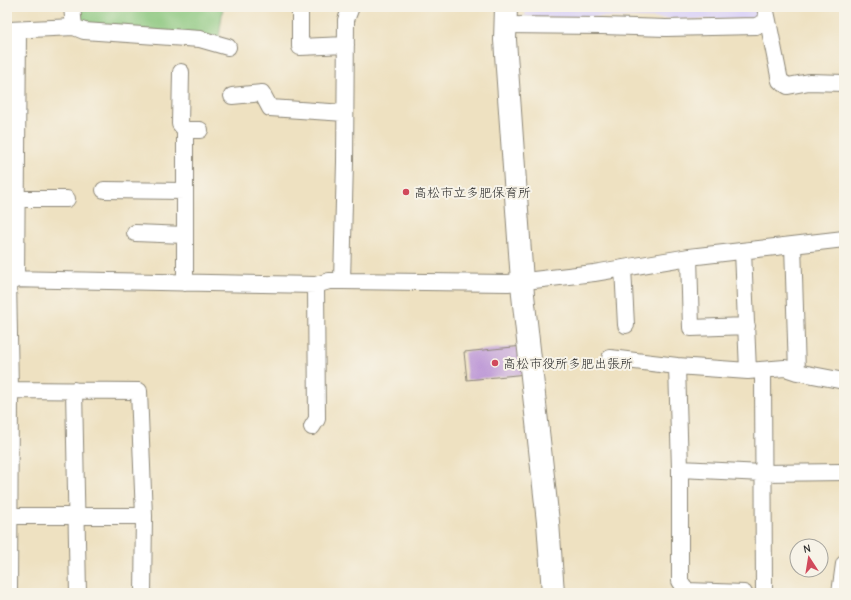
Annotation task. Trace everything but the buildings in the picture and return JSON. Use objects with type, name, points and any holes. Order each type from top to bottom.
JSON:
[{"type":"street","points":[[72,7],[74,27]]},
{"type":"street","points":[[300,7],[300,47],[346,45]]},
{"type":"street","points":[[342,280],[346,20],[351,7]]},
{"type":"street","points":[[552,593],[548,522],[522,281],[505,40],[506,16],[602,26],[666,28],[756,26],[767,14]]},
{"type":"street","points":[[767,14],[780,81],[788,86],[809,82],[844,83]]},
{"type":"street","points":[[10,593],[8,448],[10,390],[10,279],[13,202],[12,30],[74,27],[84,31],[200,39],[228,47]]},
{"type":"street","points":[[181,72],[180,124],[192,130],[185,191],[185,283]]},
{"type":"street","points":[[232,96],[262,94],[270,108],[345,113]]},
{"type":"street","points":[[104,190],[185,191]]},
{"type":"street","points":[[13,202],[66,199]]},
{"type":"street","points":[[135,233],[185,235]]},
{"type":"street","points":[[10,279],[316,285],[329,281],[342,280],[508,283],[587,274],[689,257],[844,240]]},
{"type":"street","points":[[793,245],[797,372]]},
{"type":"street","points":[[743,251],[747,326],[756,370],[764,473],[764,593]]},
{"type":"street","points":[[689,257],[691,328],[747,326]]},
{"type":"street","points":[[623,268],[626,325]]},
{"type":"street","points":[[312,427],[317,419],[316,285]]},
{"type":"street","points":[[610,358],[677,366],[756,370],[785,368],[797,372],[844,381]]},
{"type":"street","points":[[677,366],[680,469],[680,581],[687,592],[744,593]]},
{"type":"street","points":[[10,390],[139,391],[144,516],[143,593]]},
{"type":"street","points":[[74,390],[78,593]]},
{"type":"street","points":[[680,469],[764,473],[844,472]]},
{"type":"street","points":[[8,516],[144,516]]},
{"type":"street","points":[[840,593],[844,564]]},
{"type":"shaded area","points":[[526,7],[761,7],[761,11],[755,18],[724,20],[593,17],[525,18]]},
{"type":"green space","points":[[79,7],[223,7],[219,38],[80,23]]},
{"type":"place","name":"高松市立多肥保育所","points":[[406,192]]},
{"type":"place","name":"高松市役所多肥出張所","points":[[495,363]]}]
